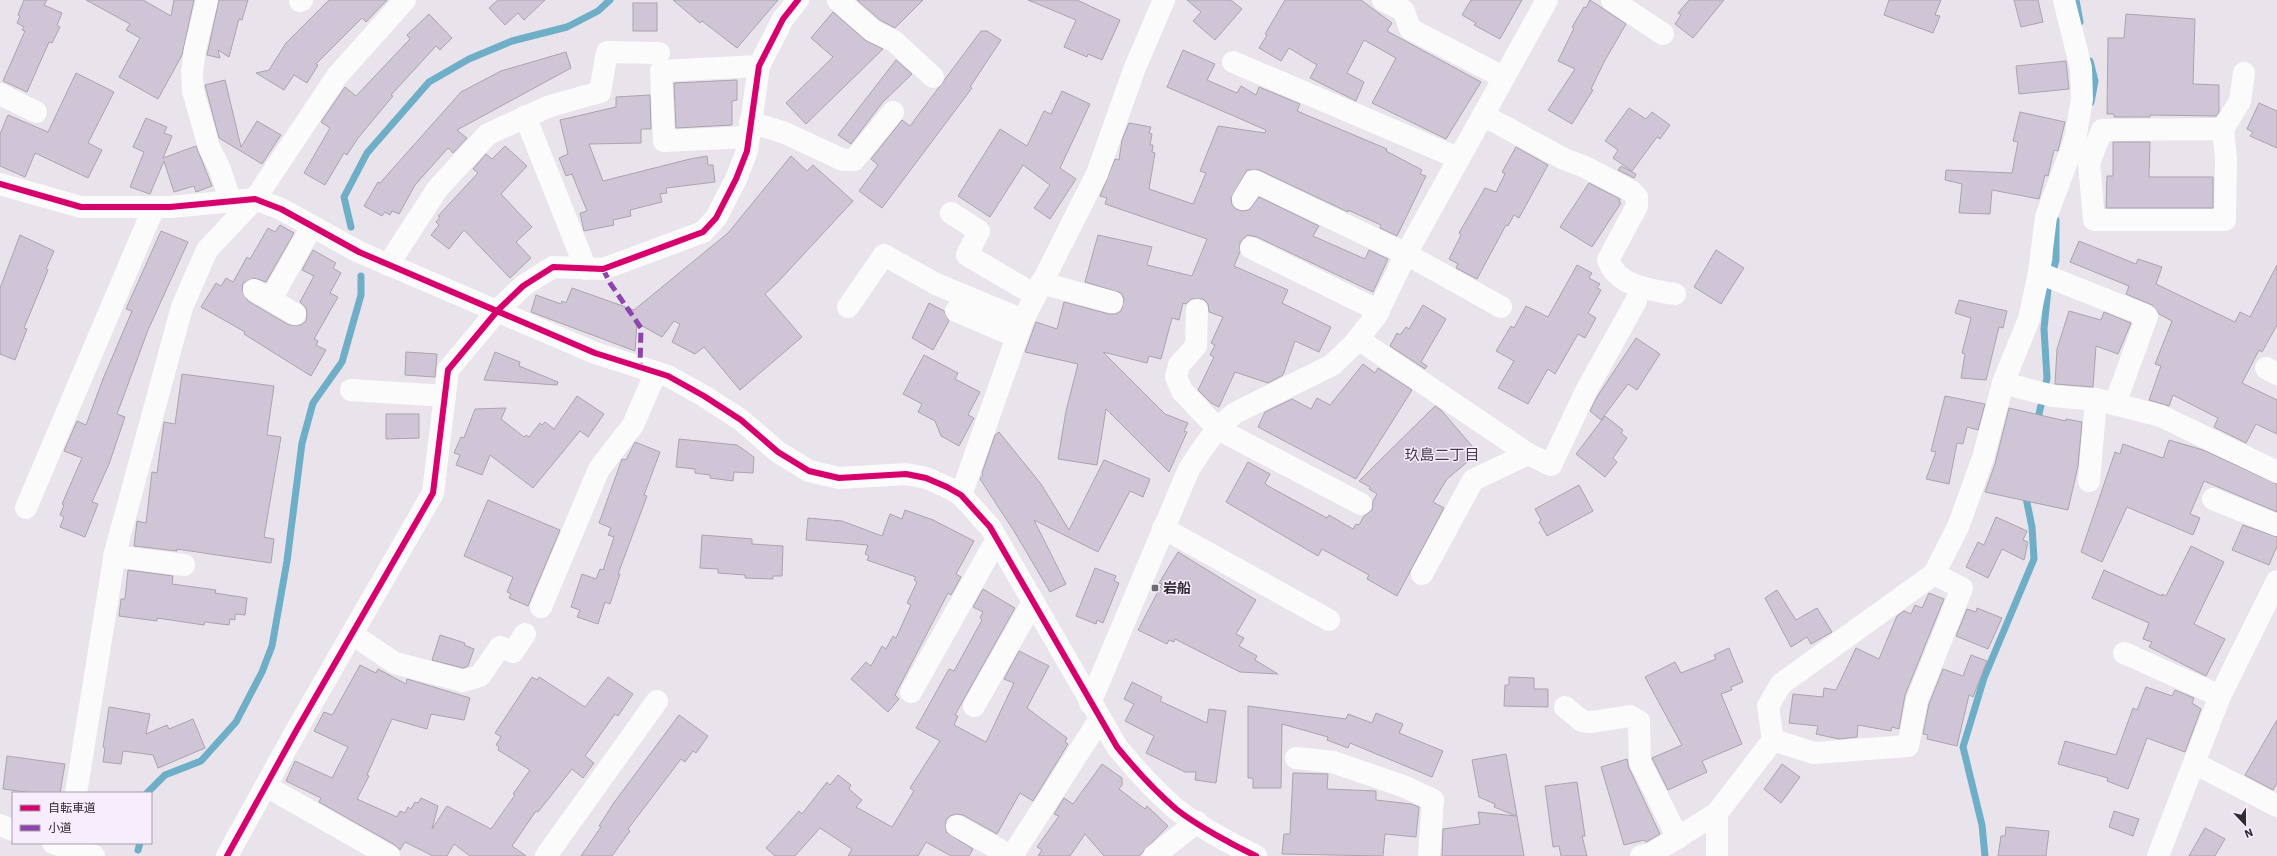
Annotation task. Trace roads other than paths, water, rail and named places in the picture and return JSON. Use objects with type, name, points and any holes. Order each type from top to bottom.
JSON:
[{"type":"street","points":[[207,0],[195,49],[192,72],[193,91],[209,147],[219,167],[231,202]]},
{"type":"street","points":[[227,856],[433,493],[448,370],[498,310],[523,286],[553,267],[603,269],[703,232],[716,218],[736,179],[747,150],[748,130],[759,66],[783,19],[798,0]]},
{"type":"street","points":[[838,0],[873,31],[894,41],[933,77]]},
{"type":"street","points":[[961,495],[1020,328],[1038,289],[1097,174],[1134,70],[1164,0]]},
{"type":"street","points":[[1383,0],[1404,11],[1410,29],[1503,77]]},
{"type":"street","points":[[957,826],[1011,856],[1095,711],[1164,528],[1189,469],[1218,429],[1235,413],[1332,365],[1358,339],[1379,311],[1406,254],[1547,0]]},
{"type":"street","points":[[1612,0],[1663,34]]},
{"type":"street","points":[[2064,0],[2081,68],[2082,99],[2075,140],[2074,162],[2094,220],[2225,220],[2226,159],[2223,129],[2240,101],[2244,72]]},
{"type":"street","points":[[76,792],[114,556],[182,307],[207,250],[256,199],[337,76],[400,2]]},
{"type":"street","points":[[388,264],[438,188],[488,134],[524,116],[550,106],[600,92],[607,52],[659,53]]},
{"type":"street","points":[[1233,62],[1458,158]]},
{"type":"street","points":[[759,66],[661,71],[664,141],[748,130],[785,134],[843,160],[854,160],[893,112]]},
{"type":"street","points":[[0,94],[36,112]]},
{"type":"street","points":[[1483,115],[1564,160],[1583,166],[1631,191],[1637,197],[1637,206],[1608,260],[1611,268],[1626,281],[1640,288],[1675,294]]},
{"type":"street","points":[[524,116],[586,269]]},
{"type":"street","points":[[1641,856],[1651,854],[1717,813],[1773,740],[1768,706],[1780,684],[1934,574],[1958,527],[1983,458],[2003,383],[2029,319],[2050,278],[2046,217],[2074,162],[2102,130],[2223,129]]},
{"type":"street","points":[[1243,199],[1254,181],[1406,254],[1501,306]]},
{"type":"street","points":[[0,184],[81,207],[154,207],[256,199],[281,209],[359,252],[596,353],[668,376],[704,396],[741,420],[778,452],[809,471],[839,478],[906,474],[933,481],[961,495],[990,527],[1116,747],[1143,778],[1177,810],[1256,856]]},
{"type":"street","points":[[26,508],[154,207]]},
{"type":"street","points":[[951,213],[979,231],[967,255],[1038,289],[1112,302]]},
{"type":"street","points":[[295,314],[262,294],[312,226]]},
{"type":"street","points":[[1251,248],[1379,311]]},
{"type":"street","points":[[848,308],[884,255],[1020,328]]},
{"type":"street","points":[[2050,278],[2147,316],[2105,402],[2089,481]]},
{"type":"street","points":[[1358,339],[1528,454],[1550,465],[1586,391],[1636,301]]},
{"type":"street","points":[[1197,310],[1196,346],[1179,365],[1176,377],[1182,391],[1218,429],[1361,504]]},
{"type":"street","points":[[956,311],[1020,328]]},
{"type":"street","points":[[541,607],[599,470],[633,425],[656,372]]},
{"type":"street","points":[[2003,383],[2046,394],[2105,402],[2161,416],[2277,472]]},
{"type":"street","points":[[350,390],[445,396]]},
{"type":"street","points":[[1422,574],[1472,480],[1528,454]]},
{"type":"street","points":[[2213,499],[2277,525]]},
{"type":"street","points":[[1164,528],[1329,620]]},
{"type":"street","points":[[911,692],[997,539]]},
{"type":"street","points":[[114,556],[184,565]]},
{"type":"street","points":[[1773,740],[1814,753],[1908,746],[1917,700],[1962,588],[1934,574]]},
{"type":"street","points":[[2158,856],[2220,696],[2277,581]]},
{"type":"street","points":[[974,706],[1033,602]]},
{"type":"street","points":[[352,634],[395,663],[463,681],[480,676],[500,647],[513,652],[525,634]]},
{"type":"street","points":[[2124,653],[2220,696]]},
{"type":"street","points":[[546,856],[657,701]]},
{"type":"street","points":[[1565,707],[1582,721],[1592,722],[1630,716],[1639,721],[1640,762],[1678,838]]},
{"type":"street","points":[[1296,758],[1333,762],[1404,786],[1433,800],[1429,856]]},
{"type":"street","points":[[2194,763],[2277,806]]},
{"type":"street","points":[[266,786],[389,856]]},
{"type":"street","points":[[1717,813],[1717,856]]},
{"type":"street","points":[[1154,856],[1197,822]]},
{"type":"street","points":[[0,825],[12,830]]},
{"type":"street","points":[[63,845],[94,856]]},
{"type":"waterway","points":[[351,227],[344,197],[367,153],[429,82],[469,59],[512,41],[567,27],[598,11],[610,0]]},
{"type":"waterway","points":[[2076,0],[2080,22]]},
{"type":"waterway","points":[[2090,61],[2095,81],[2091,102]]},
{"type":"waterway","points":[[2037,423],[2047,378],[2044,329],[2048,289],[2056,260],[2056,220]]},
{"type":"waterway","points":[[148,792],[165,775],[201,761],[236,722],[262,672],[272,646],[287,561],[302,443],[313,403],[342,362],[361,295],[361,276]]},
{"type":"waterway","points":[[1985,856],[1982,825],[1963,747],[1984,678],[2034,559],[2032,527],[2025,493]]},
{"type":"waterway","points":[[138,850],[140,844]]},
{"type":"place","name":"岩船","points":[[1155,588]]},
{"type":"district","name":"玖島二丁目","points":[[1442,454]]}]
